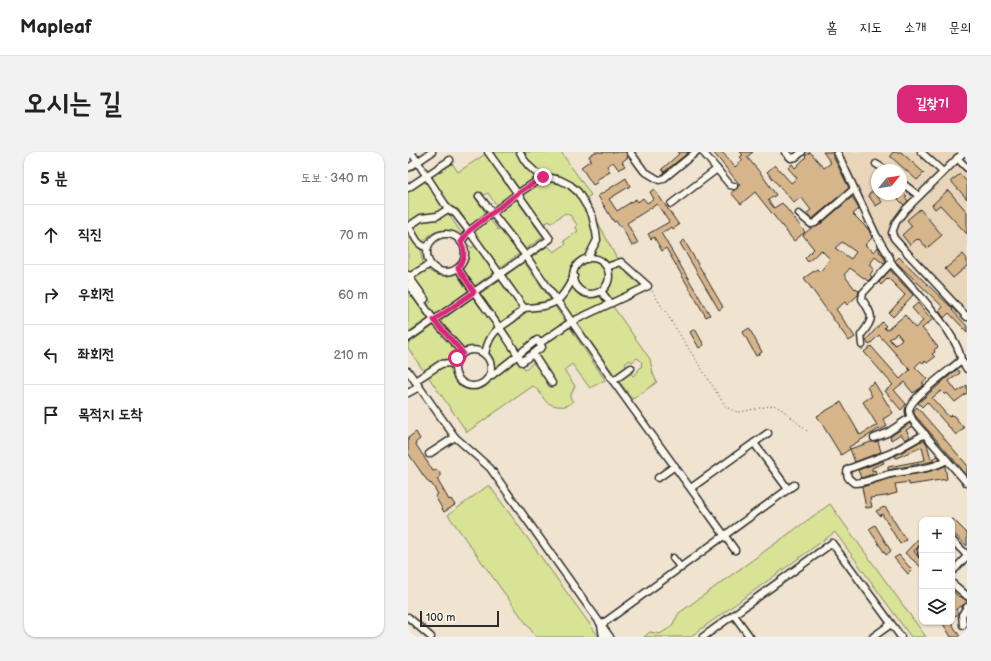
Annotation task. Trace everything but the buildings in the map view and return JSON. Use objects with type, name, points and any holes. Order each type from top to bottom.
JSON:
[{"type":"street","points":[[411,152],[448,209],[455,213],[469,231],[524,308]]},
{"type":"street","points":[[408,168],[432,152]]},
{"type":"street","points":[[408,338],[550,239],[488,152]]},
{"type":"street","points":[[520,152],[523,160],[530,168],[543,177],[560,180],[570,185],[578,192],[592,215],[596,232],[597,240],[587,259]]},
{"type":"street","points":[[630,152],[644,171],[659,180],[663,179],[696,152]]},
{"type":"street","points":[[703,152],[730,185],[734,186]]},
{"type":"street","points":[[785,152],[791,158],[796,157],[802,152]]},
{"type":"street","points":[[837,152],[876,235],[890,258],[891,263],[942,323],[954,340],[961,355],[961,360],[967,369]]},
{"type":"street","points":[[921,152],[943,172]]},
{"type":"street","points":[[964,152],[905,210],[896,222],[892,233],[894,238],[910,256],[967,317]]},
{"type":"street","points":[[958,158],[967,168]]},
{"type":"street","points":[[408,188],[450,160]]},
{"type":"street","points":[[671,204],[717,169]]},
{"type":"street","points":[[461,242],[469,231],[517,194],[543,177]]},
{"type":"street","points":[[907,187],[919,196]]},
{"type":"street","points":[[799,214],[811,224],[815,223],[854,189]]},
{"type":"street","points":[[479,196],[526,256],[571,322],[735,550]]},
{"type":"street","points":[[427,247],[422,247],[419,244],[408,226],[421,218],[437,216],[448,209]]},
{"type":"street","points":[[444,233],[454,235],[461,242],[465,251],[464,259],[458,268],[443,272],[430,264],[426,253],[427,247],[431,240],[437,235],[444,233]]},
{"type":"street","points":[[485,354],[489,340],[499,327],[518,315],[524,308],[551,305],[557,301],[564,294],[574,276],[577,266],[581,261],[593,258],[599,260],[607,267],[609,279],[607,285],[601,291],[588,294],[578,287],[574,276]]},
{"type":"street","points":[[540,343],[571,322],[648,286],[621,262],[607,267]]},
{"type":"street","points":[[862,345],[861,335],[870,324],[872,315],[862,299],[863,293],[891,263]]},
{"type":"street","points":[[421,302],[425,299],[409,276],[430,264]]},
{"type":"street","points":[[458,268],[522,362],[542,347],[540,343]]},
{"type":"street","points":[[408,284],[434,320],[463,353]]},
{"type":"street","points":[[601,291],[610,304]]},
{"type":"street","points":[[490,376],[491,363],[485,354],[480,350],[473,349],[463,353],[457,358],[454,365],[457,376],[462,383],[468,385],[479,385],[537,340],[540,343]]},
{"type":"street","points":[[533,354],[552,383]]},
{"type":"street","points":[[961,360],[910,404],[908,410],[911,417],[967,483]]},
{"type":"street","points":[[408,393],[441,364],[449,363],[454,365]]},
{"type":"street","points":[[613,381],[631,368]]},
{"type":"street","points":[[408,371],[455,437],[490,468],[610,637]]},
{"type":"street","points":[[874,438],[887,433],[911,417]]},
{"type":"street","points":[[691,488],[768,433]]},
{"type":"street","points":[[925,434],[895,449],[891,453],[848,469],[846,473],[847,476],[854,483],[859,483],[941,464],[948,460]]},
{"type":"street","points":[[429,454],[455,437]]},
{"type":"street","points":[[754,443],[788,489]]},
{"type":"street","points":[[658,478],[675,466]]},
{"type":"street","points":[[601,625],[726,536],[794,485]]},
{"type":"street","points":[[704,636],[832,543],[900,637]]},
{"type":"street","points":[[955,543],[967,555],[955,569]]},
{"type":"street","points":[[673,558],[680,568]]},
{"type":"street","points":[[955,586],[967,596]]},
{"type":"street","points":[[963,625],[962,615],[967,607]]},
{"type":"street","points":[[734,615],[750,637]]},
{"type":"street","points":[[408,617],[431,637]]},
{"type":"street","points":[[873,637],[891,624]]},
{"type":"street","points":[[601,625],[603,637]]},
{"type":"path","points":[[648,286],[714,391],[726,407],[734,412],[740,412],[774,405],[784,411],[807,431]]},
{"type":"shaded area","points":[[841,152],[967,152],[967,313],[907,250],[896,251],[879,233]]},
{"type":"green space","points":[[493,152],[518,152],[540,177],[517,191]]},
{"type":"green space","points":[[523,152],[561,152],[591,195],[585,199],[579,190],[537,171],[525,158]]},
{"type":"green space","points":[[487,153],[514,194],[497,206],[488,193],[484,195],[482,192],[474,196],[487,215],[471,228],[458,209],[450,208],[429,177],[451,162],[458,172]]},
{"type":"green space","points":[[544,179],[551,179],[568,186],[576,193],[591,215],[596,239],[585,256],[575,263],[564,291],[558,296],[531,258],[548,246],[554,252],[566,244],[564,241],[578,231],[576,228],[577,225],[571,216],[565,213],[551,223],[549,221],[541,226],[520,194]]},
{"type":"green space","points":[[425,180],[445,210],[408,224],[408,191]]},
{"type":"green space","points":[[515,198],[543,237],[524,250],[496,212]]},
{"type":"green space","points":[[588,203],[618,261],[607,265],[599,258],[591,257],[598,240],[587,204]]},
{"type":"green space","points":[[447,212],[462,234],[459,237],[449,231],[439,231],[429,235],[422,244],[411,226],[422,220]]},
{"type":"green space","points":[[489,218],[498,230],[502,228],[520,253],[498,269],[471,232]]},
{"type":"green space","points":[[408,230],[421,248],[421,256],[424,265],[411,274],[408,270]]},
{"type":"green space","points":[[469,245],[472,248],[476,245],[496,271],[473,287],[460,268],[465,259],[465,247]]},
{"type":"green space","points":[[592,260],[603,265],[608,276],[603,287],[592,292],[581,287],[576,276],[581,265]]},
{"type":"green space","points":[[524,262],[552,302],[524,306],[504,277]]},
{"type":"green space","points":[[620,264],[629,276],[642,286],[609,301],[603,291],[610,280],[608,268]]},
{"type":"green space","points":[[426,268],[429,271],[441,276],[456,272],[469,290],[433,316],[426,306],[431,302],[413,277]]},
{"type":"green space","points":[[501,279],[521,308],[516,315],[500,325],[478,295]]},
{"type":"green space","points":[[573,282],[577,288],[589,295],[600,293],[606,303],[574,319],[560,299]]},
{"type":"green space","points":[[408,291],[428,319],[408,332]]},
{"type":"green space","points":[[474,297],[496,328],[484,351],[472,348],[462,351],[438,323]]},
{"type":"green space","points":[[554,305],[566,323],[540,341],[519,352],[502,328],[524,310],[540,309]]},
{"type":"green space","points":[[612,305],[650,359],[653,374],[657,382],[633,399],[618,380],[630,372],[633,376],[642,366],[642,362],[637,358],[632,362],[630,360],[625,364],[627,368],[616,377],[576,321]]},
{"type":"green space","points":[[436,324],[461,352],[456,357],[454,363],[449,362],[425,373],[408,348],[408,344]]},
{"type":"green space","points":[[568,325],[605,380],[590,388],[572,364],[564,370],[575,386],[570,397],[573,402],[567,405],[557,406],[548,403],[533,386],[467,432],[427,375],[438,367],[453,365],[453,370],[458,380],[465,386],[474,388],[483,384],[517,358],[525,369],[536,361],[553,386],[555,385],[535,355],[545,348],[542,344]]},
{"type":"green space","points":[[498,331],[515,354],[492,372],[492,364],[488,349]]},
{"type":"green space","points":[[489,485],[599,637],[536,637],[448,515]]},
{"type":"green space","points":[[830,504],[926,637],[911,637],[835,532],[690,637],[644,637],[650,632],[660,634],[671,627],[679,613]]},
{"type":"route","points":[[457,358],[463,353],[434,320],[474,292],[458,268],[464,259],[465,251],[461,242],[469,231],[517,194],[543,177]]}]
